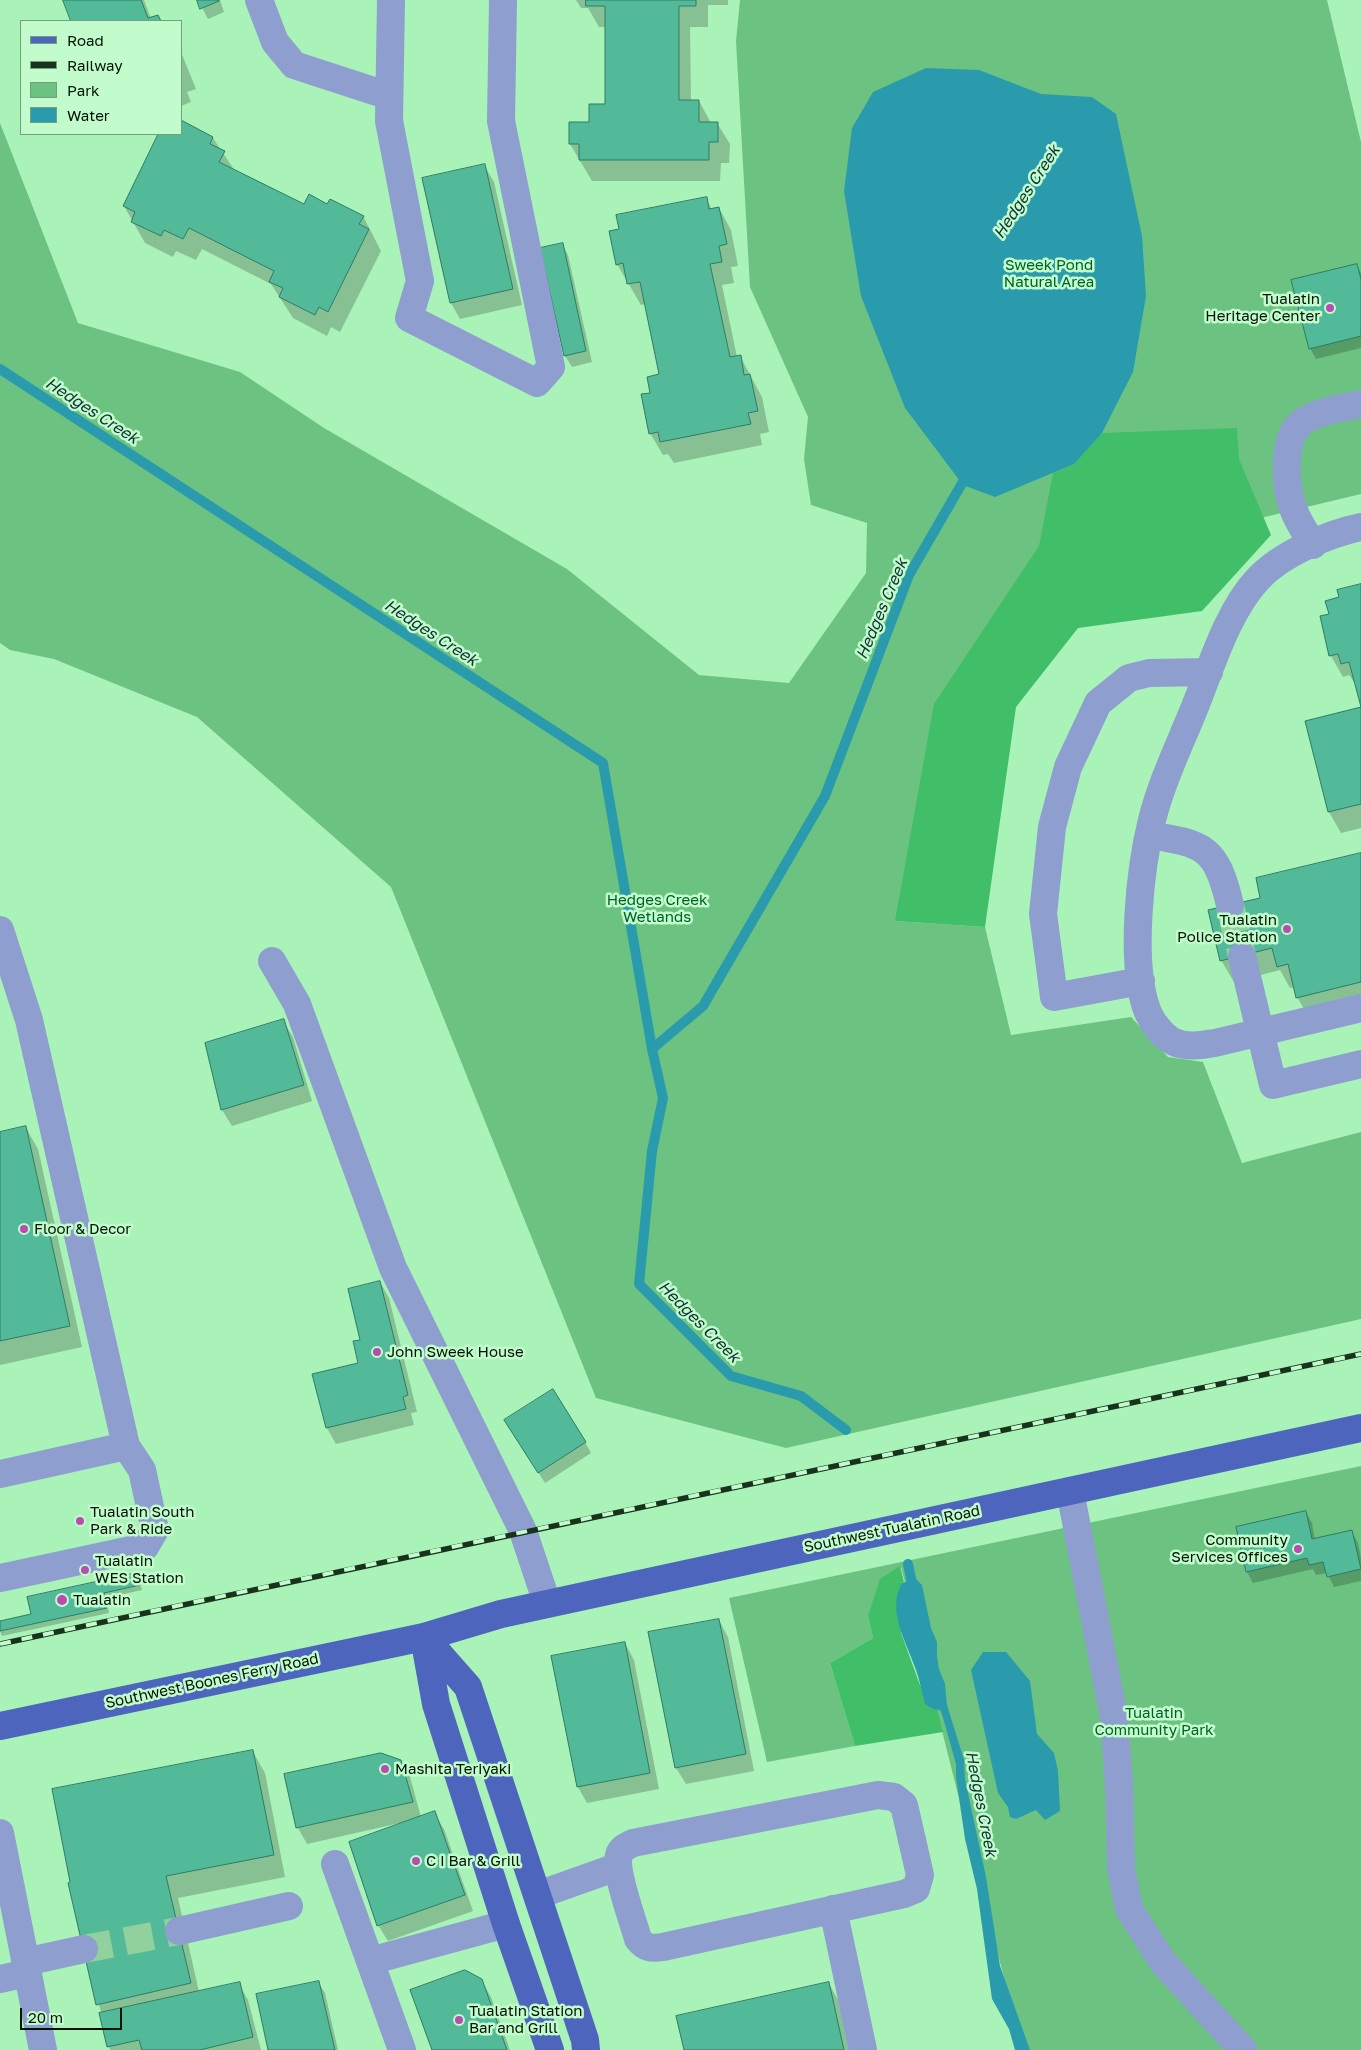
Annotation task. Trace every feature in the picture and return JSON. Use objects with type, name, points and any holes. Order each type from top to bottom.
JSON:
[{"type":"main road","name":"Southwest Tualatin Road","points":[[424,1637],[501,1614],[547,1603],[1361,1428]]},
{"type":"main road","name":"Southwest Boones Ferry Road","points":[[0,1726],[424,1637]]},
{"type":"main road","points":[[424,1637],[468,1687],[538,1895],[585,2040],[586,2050]]},
{"type":"main road","points":[[424,1637],[436,1704],[506,1924],[550,2050]]},
{"type":"street","points":[[259,0],[275,42],[294,65],[389,96]]},
{"type":"street","points":[[391,0],[389,121],[420,280],[409,318],[537,383],[551,367],[501,121],[503,0]]},
{"type":"street","points":[[1313,545],[1293,509],[1287,476],[1286,454],[1294,431],[1301,423],[1310,418],[1361,404]]},
{"type":"street","points":[[1361,527],[1336,532],[1273,564],[1257,580],[1231,619],[1174,759],[1152,819],[1140,895],[1139,953],[1141,981],[1146,1008],[1158,1028],[1174,1042],[1190,1046],[1207,1044],[1361,1008]]},
{"type":"street","points":[[1141,981],[1054,997],[1043,914],[1052,827],[1068,767],[1098,703],[1129,678],[1149,673],[1209,672]]},
{"type":"street","points":[[1149,836],[1185,841],[1202,848],[1215,862],[1225,886],[1230,905]]},
{"type":"street","points":[[0,930],[29,1020],[126,1446],[142,1470],[154,1530],[145,1547],[0,1578]]},
{"type":"street","points":[[1242,956],[1273,1085],[1361,1064]]},
{"type":"street","points":[[272,961],[297,1004],[394,1268],[523,1532],[547,1603]]},
{"type":"street","points":[[0,1474],[126,1446]]},
{"type":"street","points":[[1070,1491],[1114,1717],[1119,1784],[1121,1868],[1129,1909],[1163,1962],[1243,2050]]},
{"type":"street","points":[[878,1795],[894,1797],[904,1806],[920,1875],[916,1889],[904,1894],[654,1949],[644,1947],[638,1939],[618,1868],[619,1854],[623,1848],[633,1843],[878,1795]]},
{"type":"street","points":[[0,1833],[43,2050]]},
{"type":"street","points":[[335,1864],[402,2050]]},
{"type":"street","points":[[538,1895],[618,1868]]},
{"type":"street","points":[[178,1931],[289,1906]]},
{"type":"street","points":[[833,1910],[863,2050]]},
{"type":"street","points":[[370,1961],[506,1924]]},
{"type":"street","points":[[0,1979],[26,1967],[84,1949]]},
{"type":"green space","points":[[740,0],[1327,0],[1361,142],[1361,494],[1227,526],[1098,545],[895,921],[985,927],[1011,1035],[1131,1017],[1168,1057],[1203,1062],[1242,1163],[1361,1132],[1361,1319],[786,1448],[596,1398],[391,887],[197,717],[54,659],[10,650],[0,643],[0,123],[78,323],[240,372],[324,428],[567,569],[699,675],[789,683],[866,573],[867,523],[811,505],[804,459],[808,417],[750,287],[736,41]]},
{"type":"green space","points":[[1237,428],[1239,459],[1271,535],[1202,611],[1078,628],[1016,707],[985,927],[895,921],[934,704],[1039,546],[1053,473],[1074,464],[1102,433]]},
{"type":"green space","name":"Tualatin Community Park","points":[[1361,1466],[1361,2050],[1022,2050],[901,1567],[868,1616],[873,1638],[830,1663],[855,1746],[767,1762],[729,1598]]},
{"type":"green space","points":[[900,1566],[904,1582],[902,1583],[901,1633],[920,1685],[933,1709],[937,1709],[943,1732],[855,1746],[830,1663],[873,1638],[868,1616],[880,1579]]},
{"type":"water","points":[[926,68],[979,70],[1041,94],[1092,97],[1116,114],[1142,236],[1146,296],[1133,372],[1102,433],[1074,464],[995,497],[963,485],[905,408],[861,296],[844,191],[852,128],[873,92]]},
{"type":"water","points":[[916,1579],[922,1585],[931,1628],[937,1642],[939,1669],[945,1684],[947,1705],[964,1760],[965,1779],[986,1877],[1000,1966],[1030,2050],[1015,2050],[1009,2029],[992,1999],[977,1889],[965,1839],[956,1777],[956,1764],[940,1710],[933,1709],[925,1704],[897,1616],[896,1605],[902,1583]]},
{"type":"water","points":[[983,1652],[1006,1652],[1030,1681],[1037,1734],[1054,1753],[1058,1771],[1060,1811],[1045,1820],[1036,1810],[1016,1819],[1010,1817],[1008,1807],[998,1793],[971,1670]]},
{"type":"building","points":[[63,0],[141,0],[148,18],[158,15],[160,20],[71,20]]},
{"type":"building","points":[[197,0],[219,0],[219,1],[200,9]]},
{"type":"building","points":[[586,0],[696,0],[696,6],[679,6],[679,100],[699,100],[699,122],[718,122],[718,142],[709,142],[709,160],[579,160],[579,144],[569,144],[569,122],[589,122],[589,104],[605,104],[605,6],[586,6]]},
{"type":"building","points":[[182,121],[213,137],[210,144],[225,151],[219,162],[304,204],[309,194],[327,204],[330,199],[364,216],[359,224],[369,229],[328,312],[319,307],[315,315],[279,297],[283,288],[269,282],[274,271],[189,228],[183,239],[164,230],[161,236],[131,222],[135,212],[123,206],[158,135],[182,135]]},
{"type":"building","points":[[485,164],[513,289],[450,303],[422,178]]},
{"type":"building","points":[[707,197],[709,209],[719,207],[727,244],[719,246],[722,262],[710,264],[730,357],[741,355],[744,375],[750,374],[758,411],[748,413],[751,424],[660,442],[658,432],[649,434],[641,394],[650,393],[647,377],[659,374],[640,282],[627,284],[623,263],[616,265],[609,231],[619,229],[616,215]]},
{"type":"building","points":[[563,243],[586,351],[564,356],[540,248]]},
{"type":"building","name":"Tualatin Heritage Center","points":[[1357,264],[1361,279],[1361,336],[1309,349],[1291,280]]},
{"type":"building","points":[[1361,584],[1361,707],[1349,662],[1341,664],[1338,654],[1329,656],[1320,616],[1329,614],[1325,601],[1339,597],[1337,590]]},
{"type":"building","points":[[1361,707],[1361,804],[1328,812],[1305,721]]},
{"type":"building","name":"Tualatin Police Station","points":[[1361,853],[1361,982],[1296,998],[1288,964],[1277,967],[1272,948],[1220,961],[1208,910],[1260,898],[1256,878]]},
{"type":"building","points":[[284,1019],[304,1085],[221,1110],[205,1043]]},
{"type":"building","name":"Floor & Decor","points":[[26,1126],[70,1326],[0,1341],[0,1132]]},
{"type":"building","name":"John Sweek House","points":[[380,1281],[408,1395],[403,1397],[406,1409],[326,1428],[312,1374],[358,1363],[353,1341],[360,1340],[348,1289]]},
{"type":"building","points":[[553,1389],[586,1442],[538,1473],[504,1420]]},
{"type":"building","name":"Community Services Offices","points":[[1306,1511],[1312,1539],[1352,1530],[1361,1569],[1327,1577],[1323,1562],[1309,1565],[1307,1558],[1246,1572],[1236,1527]]},
{"type":"building","points":[[137,1573],[140,1585],[104,1593],[107,1608],[0,1631],[0,1621],[31,1614],[27,1597]]},
{"type":"building","points":[[719,1619],[746,1754],[675,1768],[648,1632]]},
{"type":"building","points":[[625,1642],[650,1773],[577,1787],[551,1656]]},
{"type":"building","points":[[253,1750],[274,1855],[166,1876],[191,1983],[96,2005],[68,1883],[70,1882],[52,1789]]},
{"type":"building","points":[[381,1753],[401,1760],[413,1802],[296,1828],[284,1774]]},
{"type":"building","points":[[435,1811],[465,1895],[377,1926],[349,1842]]},
{"type":"building","name":"Tualatin Station Bar and Grill","points":[[465,1970],[482,1979],[507,2050],[432,2050],[410,1990]]},
{"type":"building","points":[[319,1981],[335,2050],[268,2050],[256,1994]]},
{"type":"building","points":[[240,1982],[253,2037],[200,2050],[142,2050],[139,2040],[107,2047],[99,2013]]},
{"type":"building","points":[[829,1982],[844,2050],[684,2050],[676,2016]]},
{"type":"waterway","name":"Hedges Creek","points":[[0,369],[603,763],[652,1049],[663,1098],[652,1151],[639,1284],[731,1376],[801,1396],[846,1430]]},
{"type":"waterway","name":"Hedges Creek","points":[[652,1049],[703,1006],[825,796],[909,575],[968,473]]},
{"type":"waterway","name":"Hedges Creek","points":[[908,1564],[914,1593]]},
{"type":"tunnel","points":[[1230,905],[1242,956]]},
{"type":"tunnel","points":[[84,1949],[179,1931]]},
{"type":"railway","points":[[0,1644],[1361,1354]]},
{"type":"place","name":"Tualatin Heritage Center","points":[[1330,308]]},
{"type":"place","name":"Tualatin Police Station","points":[[1287,929]]},
{"type":"place","name":"Floor & Decor","points":[[24,1229]]},
{"type":"place","name":"John Sweek House","points":[[377,1352]]},
{"type":"place","name":"Tualatin South Park & Ride","points":[[80,1521]]},
{"type":"place","name":"Community Services Offices","points":[[1298,1549]]},
{"type":"place","name":"Tualatin WES Station","points":[[85,1570]]},
{"type":"place","name":"Tualatin","points":[[62,1600]]},
{"type":"place","name":"Mashita Teriyaki","points":[[385,1769]]},
{"type":"place","name":"C I Bar & Grill","points":[[416,1861]]},
{"type":"place","name":"Tualatin Station Bar and Grill","points":[[459,2020]]},
{"type":"park label","name":"Sweek Pond Natural Area","points":[[1049,274]]},
{"type":"park label","name":"Hedges Creek Wetlands","points":[[657,908]]}]
